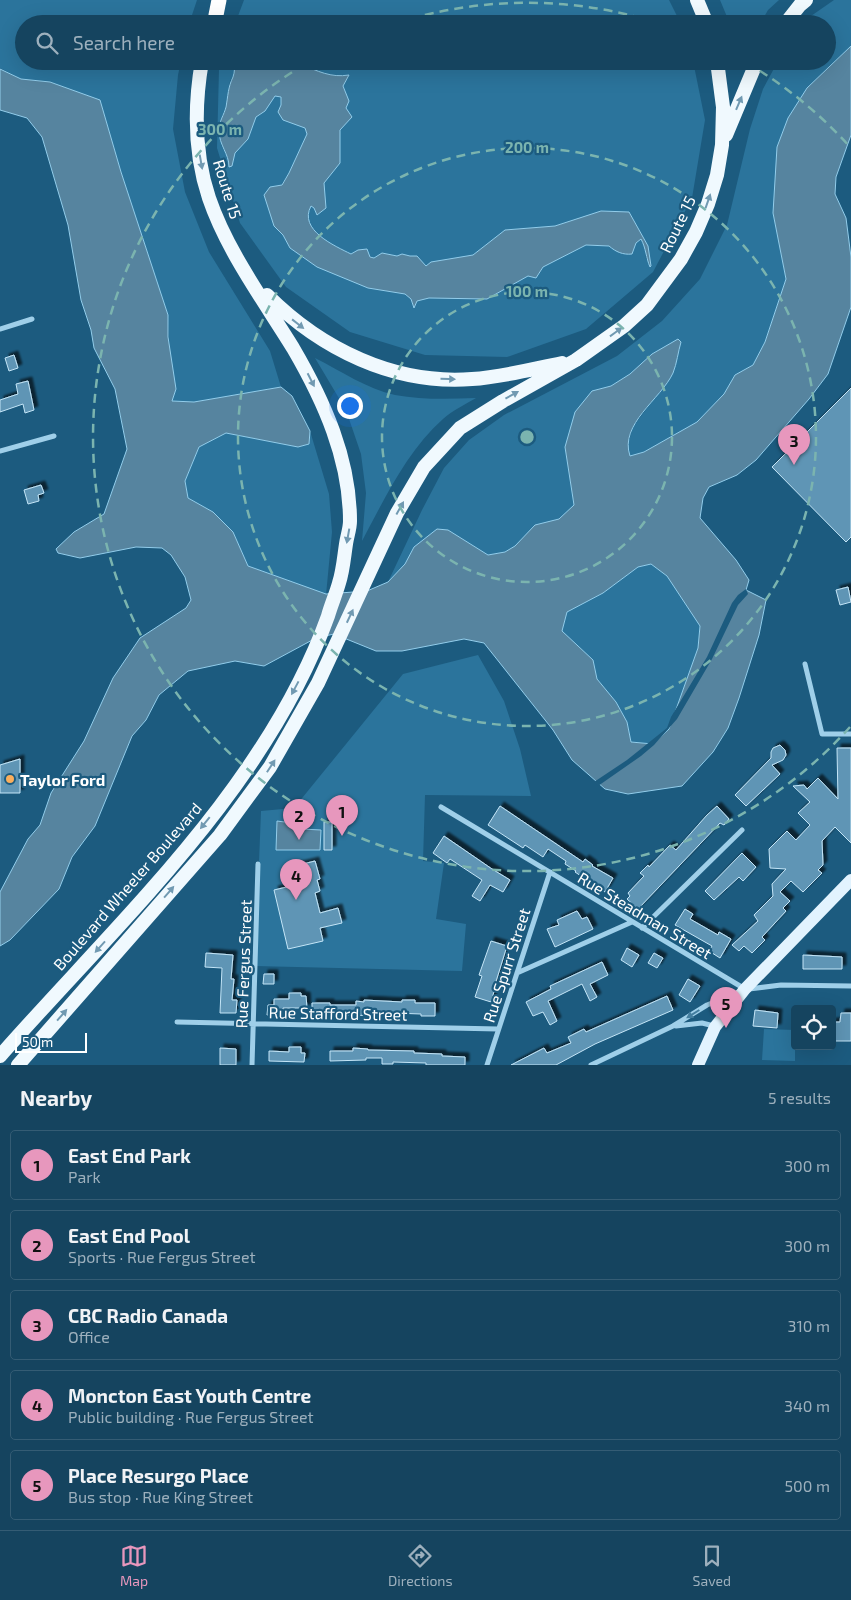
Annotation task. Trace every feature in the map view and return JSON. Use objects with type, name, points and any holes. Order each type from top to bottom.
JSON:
[{"type":"highway","points":[[216,15],[219,0]]},
{"type":"highway","points":[[217,15],[224,0]]},
{"type":"highway","points":[[697,0],[703,15]]},
{"type":"highway","points":[[792,15],[806,0]]},
{"type":"highway","name":"Route 15","points":[[201,70],[196,124],[200,161],[209,197],[223,231],[241,264]]},
{"type":"highway","name":"Route 15","points":[[576,360],[624,326],[647,305],[681,259],[696,232],[708,204],[722,145],[723,107],[718,70]]},
{"type":"highway","points":[[722,145],[753,70]]},
{"type":"highway","points":[[241,264],[285,314],[312,334],[341,351],[396,372],[437,379],[470,380],[504,376],[576,360]]},
{"type":"highway","name":"Boulevard Wheeler Boulevard","points":[[1,1054],[156,884],[228,795],[270,735],[317,645],[340,582],[350,523],[346,477],[335,435],[312,380],[241,264]]},
{"type":"highway","points":[[18,1065],[226,827],[270,767],[336,648],[397,514],[424,467],[460,428],[503,400],[576,360]]},
{"type":"highway","points":[[24,1065],[30,1051]]},
{"type":"main road","points":[[698,1065],[715,1027],[745,989],[851,880]]},
{"type":"street","points":[[0,328],[32,319]]},
{"type":"street","points":[[0,451],[54,436]]},
{"type":"street","points":[[804,664],[822,734],[851,734]]},
{"type":"street","name":"Rue Steadman Street","points":[[441,807],[745,989]]},
{"type":"street","points":[[642,928],[742,830]]},
{"type":"street","name":"Rue Fergus Street","points":[[252,1065],[258,864]]},
{"type":"street","name":"Rue Spurr Street","points":[[487,1065],[550,872]]},
{"type":"street","points":[[517,973],[632,922]]},
{"type":"street","points":[[591,1065],[673,1026],[708,1005],[745,989],[781,984],[851,986]]},
{"type":"street","name":"Rue Stafford Street","points":[[177,1022],[498,1029]]},
{"type":"street","points":[[673,1026],[702,1023],[715,1027]]},
{"type":"shaded area","points":[[0,0],[197,0],[192,15],[15,15],[15,70],[179,70],[173,129],[185,192],[209,252],[270,351],[281,387],[194,402],[172,401],[168,315],[121,172],[100,100],[50,82],[21,79],[0,68]]},
{"type":"shaded area","points":[[244,0],[669,0],[676,15],[238,15]]},
{"type":"shaded area","points":[[720,0],[779,0],[765,15],[726,15]]},
{"type":"shaded area","points":[[834,0],[851,0],[851,46],[836,60],[836,15],[812,15]]},
{"type":"shaded area","points":[[851,46],[851,135],[836,177],[835,194],[846,218],[851,257],[851,307],[828,374],[809,399],[756,460],[737,475],[709,487],[703,498],[700,518],[736,560],[749,580],[746,590],[766,600],[759,635],[728,728],[713,752],[682,786],[628,794],[605,789],[572,760],[553,730],[484,643],[464,639],[402,651],[376,651],[334,634],[316,638],[264,666],[235,661],[188,671],[159,695],[146,720],[132,736],[95,826],[72,857],[59,889],[10,940],[0,946],[0,892],[28,839],[40,825],[51,793],[84,741],[113,678],[140,638],[186,608],[191,600],[185,577],[171,555],[162,548],[136,547],[80,558],[58,553],[56,549],[74,532],[104,514],[127,449],[115,389],[94,348],[91,330],[81,300],[68,225],[42,137],[27,118],[0,110],[0,69],[21,79],[50,82],[100,100],[121,172],[168,315],[168,337],[176,389],[172,401],[194,402],[281,387],[292,396],[310,431],[309,444],[298,447],[226,433],[199,447],[185,481],[188,498],[213,512],[233,532],[248,566],[326,594],[367,591],[388,582],[405,564],[414,547],[437,529],[448,530],[488,555],[505,552],[515,546],[535,525],[559,519],[574,505],[565,447],[575,412],[592,391],[611,386],[630,374],[652,354],[678,339],[681,342],[673,373],[643,412],[630,433],[628,444],[630,456],[644,452],[697,422],[724,394],[735,375],[753,365],[765,342],[786,279],[773,213],[777,147],[788,118],[807,88],[826,70],[836,70],[836,60]],"holes":[[[651,564],[667,576],[700,626],[698,648],[669,729],[653,744],[631,742],[627,722],[616,702],[597,679],[593,660],[562,631],[567,612],[603,593],[638,567]]]},
{"type":"shaded area","points":[[219,70],[234,70],[230,81],[225,109],[220,121],[221,145],[229,159],[230,167],[232,166],[234,153],[248,139],[256,117],[265,111],[275,95],[281,97],[279,112],[305,128],[307,134],[289,173],[281,185],[270,187],[274,226],[283,235],[290,248],[368,288],[405,294],[411,299],[414,307],[417,301],[429,298],[487,299],[528,276],[536,278],[543,267],[586,245],[609,246],[632,254],[636,243],[641,239],[645,245],[646,259],[649,260],[648,246],[629,212],[601,211],[555,226],[505,230],[473,255],[431,262],[426,266],[417,256],[402,254],[397,256],[382,253],[374,258],[358,250],[351,254],[336,247],[314,230],[308,215],[311,206],[317,215],[324,183],[340,163],[340,132],[347,103],[346,92],[343,86],[349,76],[324,74],[315,70],[695,70],[705,120],[692,198],[653,272],[586,329],[507,357],[425,355],[350,332],[286,287],[240,223],[217,148]]},
{"type":"shaded area","points":[[235,70],[316,70],[336,76],[349,75],[343,86],[349,101],[346,108],[352,117],[340,130],[340,163],[324,183],[326,208],[317,215],[311,206],[308,215],[314,230],[320,236],[344,251],[351,254],[358,250],[367,249],[370,257],[374,258],[382,253],[397,256],[402,254],[417,256],[426,266],[431,262],[473,255],[505,230],[555,226],[601,211],[629,212],[648,246],[651,266],[641,239],[636,243],[632,254],[620,253],[609,246],[586,245],[543,267],[536,278],[528,276],[487,299],[429,298],[417,301],[414,308],[411,299],[405,294],[368,288],[317,267],[290,248],[283,235],[274,226],[264,195],[270,187],[282,185],[307,134],[305,128],[283,120],[278,112],[281,105],[281,97],[275,96],[265,111],[256,117],[248,139],[235,153],[232,166],[229,167],[229,162],[219,136],[219,130]]},
{"type":"shaded area","points":[[773,70],[826,70],[807,88],[773,213],[786,279],[765,342],[753,365],[735,375],[724,394],[697,422],[644,452],[630,456],[627,447],[633,427],[672,374],[678,340],[652,354],[630,374],[611,386],[592,391],[565,447],[574,505],[559,519],[535,525],[515,546],[505,552],[488,555],[448,530],[414,547],[405,564],[388,582],[444,468],[469,440],[504,415],[617,356],[662,321],[700,279],[727,225],[750,129],[763,89]]},
{"type":"shaded area","points":[[315,358],[364,384],[395,395],[446,399],[476,398],[447,416],[418,446],[388,492],[362,541],[366,493],[361,454],[346,410]]},
{"type":"shaded area","points":[[310,431],[329,494],[332,532],[326,595],[248,566],[233,532],[213,512],[188,498],[185,481],[199,447],[226,433],[298,447],[309,444]]},
{"type":"shaded area","points":[[651,564],[667,576],[700,626],[698,648],[669,729],[653,744],[631,742],[627,722],[616,702],[597,679],[593,660],[562,631],[567,611],[603,593],[638,567]]},
{"type":"shaded area","points":[[478,655],[504,701],[520,749],[531,796],[425,795],[423,861],[444,863],[436,919],[466,924],[462,971],[255,966],[261,811],[294,808],[403,674]]},
{"type":"shaded area","points":[[277,821],[292,823],[301,829],[321,830],[320,850],[276,850]]},
{"type":"shaded area","points":[[764,1029],[791,1030],[791,1050],[795,1050],[795,1061],[762,1060]]},
{"type":"pier","points":[[746,589],[748,594],[738,605],[712,659],[677,719],[654,745],[598,786],[594,782],[627,760],[667,728],[671,717],[707,657],[732,603]]},
{"type":"building","points":[[14,355],[18,368],[9,371],[5,358]]},
{"type":"building","points":[[28,381],[34,410],[25,413],[23,404],[0,412],[0,400],[18,394],[16,384]]},
{"type":"building","points":[[851,388],[851,537],[846,542],[772,467]]},
{"type":"building","points":[[41,485],[44,493],[38,495],[39,501],[28,504],[24,490]]},
{"type":"building","points":[[848,587],[851,602],[840,605],[836,590]]},
{"type":"building","points":[[780,745],[785,750],[786,755],[783,760],[772,765],[780,774],[746,806],[735,795],[771,758],[773,748]]},
{"type":"building","points":[[837,748],[851,748],[851,843],[835,827],[822,841],[823,865],[818,870],[822,873],[803,892],[791,881],[780,892],[790,901],[783,908],[786,911],[762,937],[765,940],[752,953],[744,946],[739,951],[732,945],[758,921],[754,915],[773,896],[772,884],[786,869],[770,868],[769,849],[787,831],[796,840],[810,825],[798,813],[810,802],[793,786],[804,785],[807,789],[818,778],[838,799]]},
{"type":"building","name":"Taylor Ford","points":[[20,759],[20,793],[0,793],[0,765]]},
{"type":"building","points":[[500,806],[583,862],[585,859],[592,866],[613,878],[605,892],[575,872],[565,864],[566,861],[548,849],[543,857],[525,845],[523,848],[488,825]]},
{"type":"building","points":[[717,806],[729,819],[724,825],[720,823],[638,909],[627,899],[630,896],[628,893],[644,876],[640,873],[648,865],[649,867],[670,845],[676,850]]},
{"type":"building","points":[[324,822],[332,822],[332,850],[324,850]]},
{"type":"building","points":[[444,836],[510,880],[503,892],[490,885],[480,901],[472,896],[482,880],[450,859],[447,863],[433,853]]},
{"type":"building","points":[[742,853],[756,867],[743,881],[739,877],[714,900],[705,891]]},
{"type":"building","points":[[315,861],[320,879],[317,880],[320,891],[315,893],[320,913],[338,908],[342,923],[320,928],[323,941],[288,949],[274,890],[295,885],[291,867]]},
{"type":"building","points":[[685,909],[693,914],[690,919],[718,935],[719,932],[731,939],[720,958],[709,951],[712,946],[675,925]]},
{"type":"building","points":[[577,911],[582,919],[587,917],[593,929],[555,947],[547,929],[559,925],[557,920]]},
{"type":"building","points":[[491,941],[507,946],[491,1002],[475,997],[482,976],[479,975]]},
{"type":"building","points":[[627,948],[639,955],[632,967],[621,960]]},
{"type":"building","points":[[206,953],[233,955],[231,979],[234,979],[232,1000],[237,1000],[236,1013],[220,1013],[222,968],[205,967]]},
{"type":"building","points":[[654,953],[663,958],[657,968],[648,963]]},
{"type":"building","points":[[803,955],[842,957],[842,969],[803,969]]},
{"type":"building","points":[[602,962],[608,975],[590,984],[597,997],[590,1001],[582,984],[548,1001],[557,1021],[550,1025],[543,1012],[533,1016],[526,1002],[551,989],[550,986]]},
{"type":"building","points":[[264,974],[274,974],[274,984],[263,984]]},
{"type":"building","points":[[688,979],[700,986],[690,1002],[679,995]]},
{"type":"building","points":[[289,993],[301,993],[301,996],[306,996],[307,1008],[283,1008],[283,1015],[267,1015],[268,1005],[274,1005],[274,999],[289,999]]},
{"type":"building","points":[[667,996],[673,1010],[595,1044],[556,1065],[511,1065],[544,1048],[547,1053],[571,1043],[568,1037],[584,1029],[586,1032]]},
{"type":"building","points":[[364,1000],[402,1002],[402,1000],[415,1000],[415,1003],[435,1003],[435,1016],[393,1013],[393,1015],[312,1016],[312,1003],[356,1005],[356,1001],[364,1002]]},
{"type":"building","points":[[755,1010],[778,1013],[777,1028],[753,1026]]},
{"type":"building","points":[[841,1013],[851,1013],[851,1041],[836,1041],[836,1022],[840,1022]]},
{"type":"building","points":[[289,1047],[301,1047],[301,1053],[305,1053],[304,1062],[269,1061],[269,1051],[289,1052]]},
{"type":"building","points":[[220,1048],[236,1049],[236,1065],[220,1065]]},
{"type":"building","points":[[353,1048],[414,1051],[414,1053],[465,1057],[465,1065],[426,1065],[426,1063],[393,1062],[393,1064],[382,1064],[382,1058],[330,1061],[330,1051],[353,1051]]},
{"type":"place","name":"CBC Radio Canada","points":[[794,465]]},
{"type":"place","name":"Taylor Ford","points":[[10,779]]},
{"type":"place","name":"East End Park","points":[[342,836]]},
{"type":"place","name":"East End Pool","points":[[299,840]]},
{"type":"place","name":"Moncton East Youth Centre","points":[[296,900]]},
{"type":"place","name":"Place Resurgo Place","points":[[726,1028]]}]
